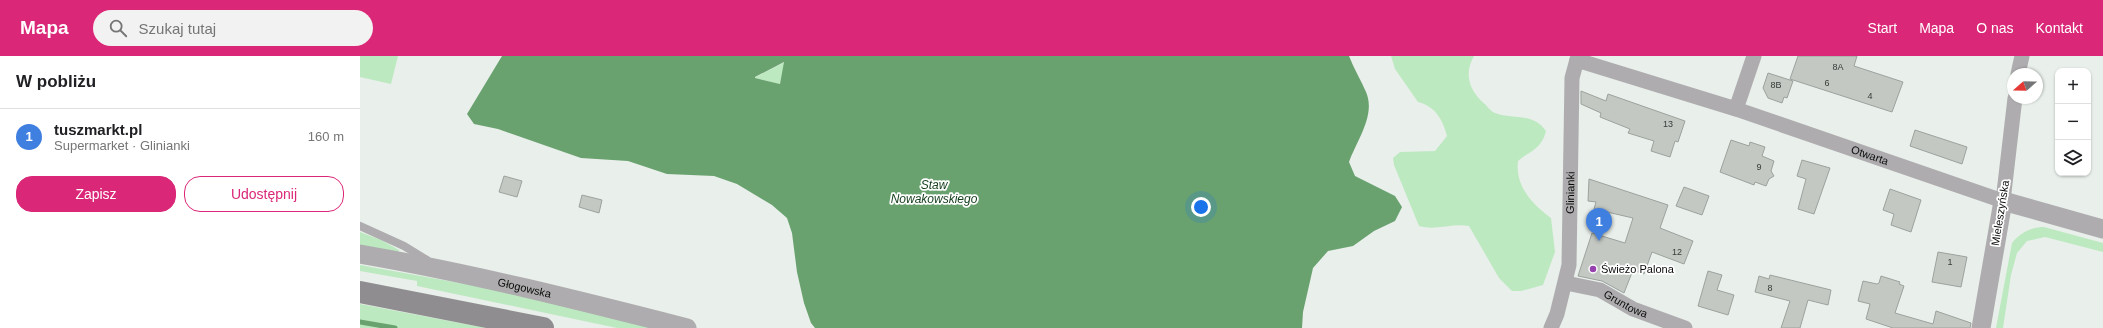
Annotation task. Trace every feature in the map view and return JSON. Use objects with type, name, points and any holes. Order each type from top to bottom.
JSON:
[{"type":"main road","points":[[360,292],[543,328]]},
{"type":"street","points":[[1736,109],[1754,56]]},
{"type":"street","points":[[2019,68],[2022,56]]},
{"type":"street","name":"Otwarta","points":[[1577,58],[1736,109],[2003,201]]},
{"type":"street","name":"Glinianki","points":[[1551,328],[1566,283],[1570,258],[1572,78],[1577,58]]},
{"type":"street","name":"Mieleszyńska","points":[[1981,328],[2003,201],[2015,104]]},
{"type":"street","points":[[2003,201],[2103,229]]},
{"type":"street","name":"Głogowska","points":[[360,254],[438,268],[549,292],[687,328]]},
{"type":"street","name":"Gruntowa","points":[[1566,283],[1600,290],[1633,309],[1685,328]]},
{"type":"lane","points":[[360,226],[404,246],[438,268]]},
{"type":"shaded area","points":[[360,56],[398,56],[391,84],[360,77]]},
{"type":"shaded area","points":[[1391,56],[1474,56],[1469,70],[1469,76],[1472,89],[1480,100],[1494,112],[1502,115],[1535,121],[1546,131],[1538,146],[1518,161],[1519,178],[1526,194],[1537,207],[1551,218],[1555,252],[1543,285],[1521,291],[1512,291],[1499,278],[1469,226],[1456,225],[1431,228],[1419,226],[1394,165],[1393,158],[1400,152],[1435,151],[1447,136],[1441,119],[1434,110],[1418,102],[1395,69]]},
{"type":"shaded area","points":[[785,62],[780,84],[754,78]]},
{"type":"shaded area","points":[[2044,227],[2103,243],[2103,252],[2045,237],[2027,241],[2017,253],[2011,275],[2003,328],[1996,328],[2012,243],[2026,231]]},
{"type":"shaded area","points":[[360,232],[381,240],[399,250],[398,252],[360,246]]},
{"type":"shaded area","points":[[360,265],[504,291],[651,328],[617,328],[417,286],[417,281],[360,271]]},
{"type":"shaded area","points":[[360,304],[486,328],[360,328]]},
{"type":"water","name":"Staw Nowakowskiego","points":[[502,56],[1349,56],[1366,92],[1369,110],[1364,127],[1349,162],[1355,176],[1395,196],[1402,207],[1395,221],[1374,231],[1353,246],[1328,251],[1313,268],[1303,312],[1302,328],[815,328],[811,323],[804,303],[797,272],[792,233],[787,218],[772,205],[737,184],[714,176],[667,174],[628,161],[581,158],[498,129],[474,124],[467,114]],"holes":[[[784,62],[780,84],[755,78],[755,77]]]},
{"type":"building","points":[[1798,56],[1857,56],[1854,66],[1903,82],[1892,112],[1790,79]]},
{"type":"building","points":[[1768,73],[1793,81],[1787,98],[1784,97],[1782,103],[1768,98],[1763,88]]},
{"type":"building","points":[[1581,91],[1606,101],[1608,94],[1685,121],[1678,142],[1675,141],[1670,157],[1651,151],[1654,141],[1628,133],[1630,129],[1600,117],[1601,113],[1581,104]]},
{"type":"building","points":[[1915,130],[1967,147],[1962,164],[1910,146]]},
{"type":"building","points":[[1731,140],[1749,146],[1750,142],[1765,147],[1762,156],[1774,161],[1771,171],[1774,176],[1769,179],[1766,186],[1755,182],[1754,185],[1720,172]]},
{"type":"building","points":[[1802,160],[1830,168],[1814,214],[1798,209],[1806,179],[1797,176]]},
{"type":"building","points":[[504,176],[522,181],[517,197],[499,192]]},
{"type":"building","points":[[1589,179],[1668,205],[1660,228],[1693,241],[1684,264],[1652,252],[1644,274],[1633,270],[1624,293],[1602,281],[1578,276],[1592,233],[1625,243],[1633,218],[1594,209],[1596,202],[1588,201]]},
{"type":"building","points":[[1684,187],[1709,196],[1702,215],[1676,206]]},
{"type":"building","points":[[1890,189],[1921,200],[1911,232],[1891,225],[1894,214],[1883,210]]},
{"type":"building","points":[[582,195],[602,200],[599,213],[579,207]]},
{"type":"building","points":[[1938,252],[1967,257],[1961,287],[1932,282]]},
{"type":"building","points":[[1708,271],[1722,275],[1717,290],[1734,295],[1728,315],[1698,306]]},
{"type":"building","points":[[1770,275],[1831,290],[1828,305],[1808,300],[1800,328],[1781,328],[1790,301],[1755,292],[1759,276],[1769,279]]},
{"type":"building","points":[[1881,276],[1900,282],[1899,284],[1904,286],[1895,313],[1933,324],[1936,311],[1971,323],[1970,328],[1893,328],[1866,319],[1870,304],[1858,301],[1863,281],[1877,284],[1879,283]]},
{"type":"waterway","points":[[360,322],[395,328]]},
{"type":"place","name":"tuszmarkt.pl","points":[[1599,241]]},
{"type":"place","name":"Świeżo Palona","points":[[1593,269]]}]
